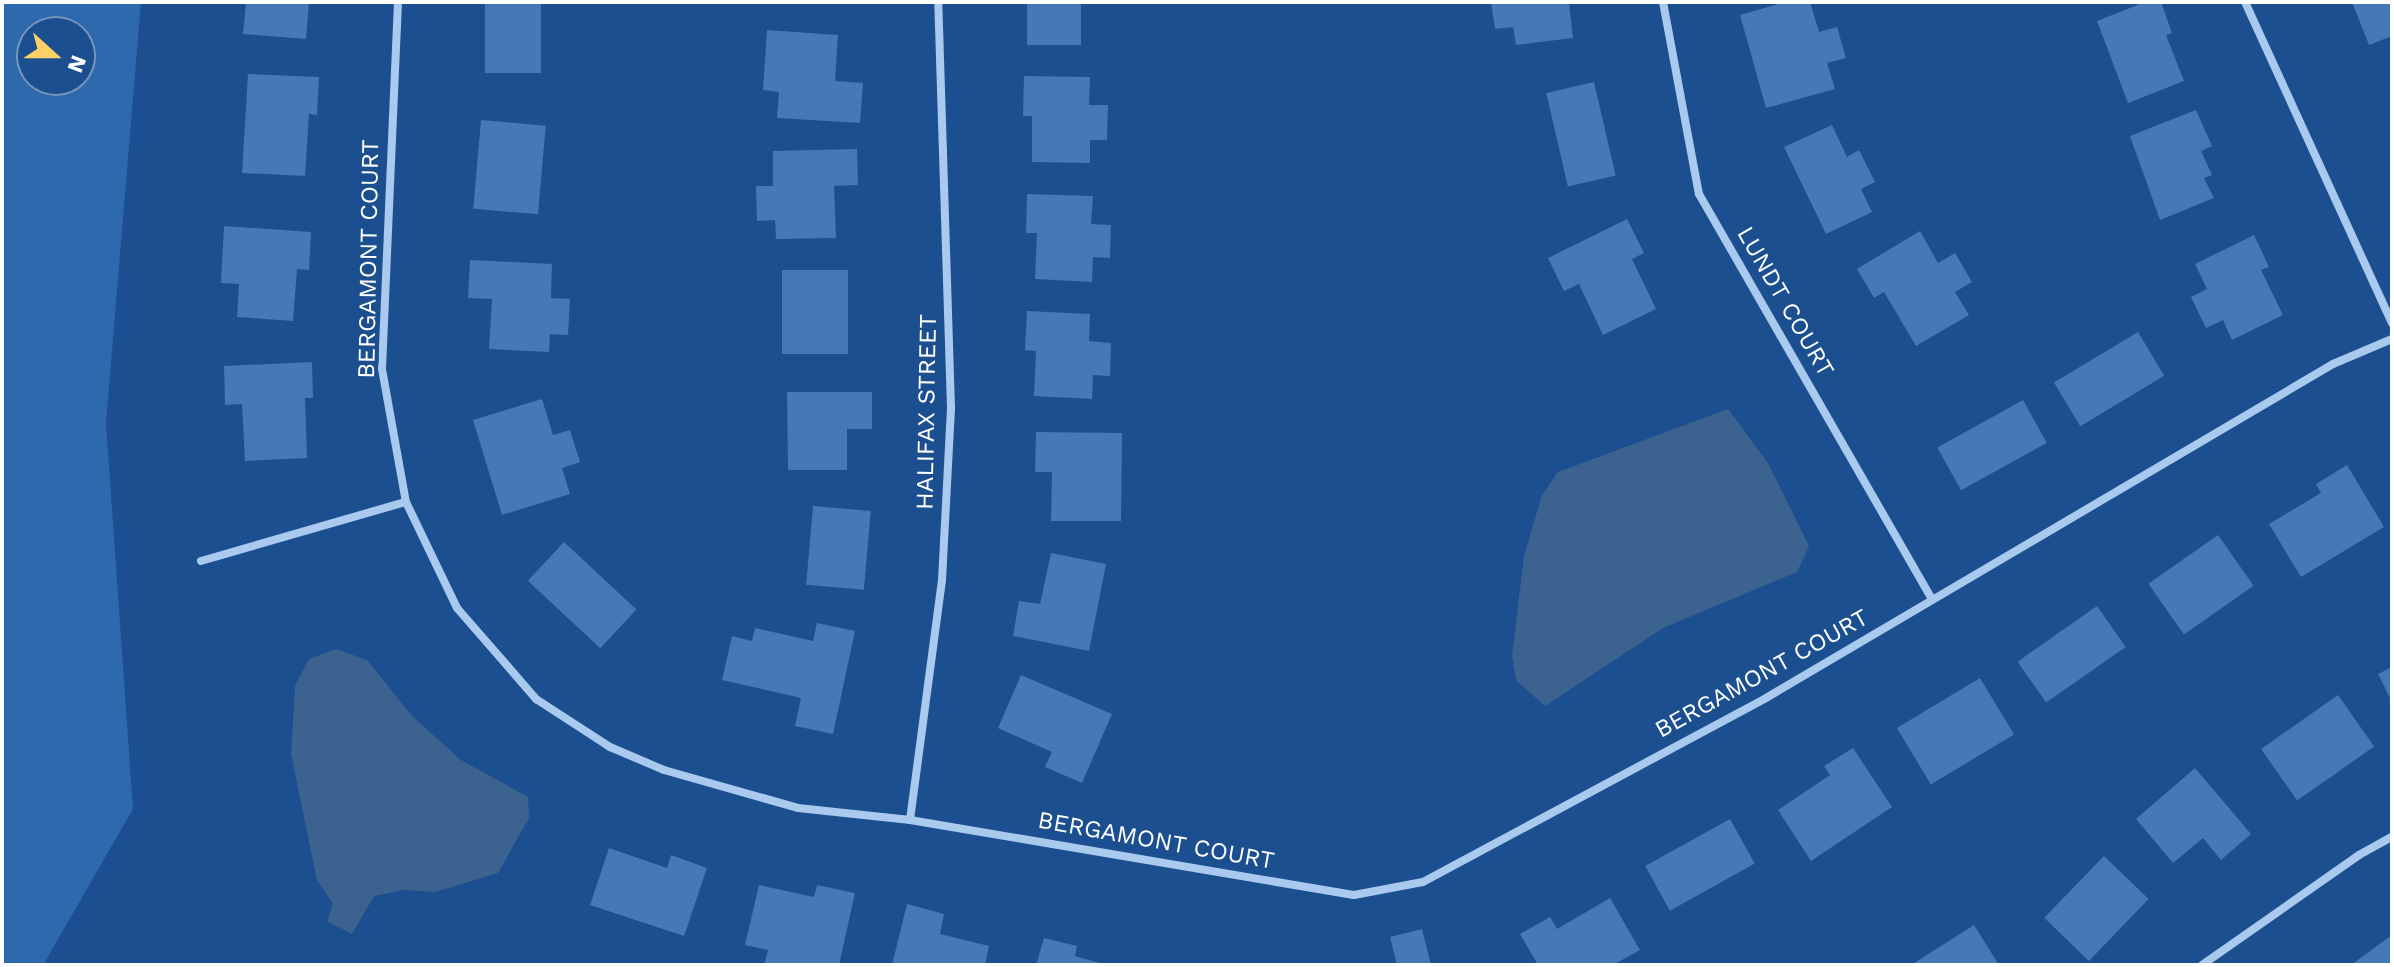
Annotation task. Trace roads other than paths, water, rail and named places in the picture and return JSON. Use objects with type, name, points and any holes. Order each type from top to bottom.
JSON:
[{"type":"street","name":"BERGAMONT COURT","points":[[398,2],[382,369],[406,502],[457,608],[536,699],[610,747],[664,770],[798,808],[910,820],[1354,895],[1423,882],[1766,698],[2333,364],[2392,339]]},
{"type":"street","name":"HALIFAX STREET","points":[[910,820],[942,580],[951,408],[938,2]]},
{"type":"street","name":"LUNDT COURT","points":[[1663,2],[1699,194],[1932,600]]},
{"type":"street","points":[[2245,2],[2392,323]]},
{"type":"street","points":[[201,561],[406,502]]},
{"type":"street","points":[[2202,965],[2392,837]]}]
